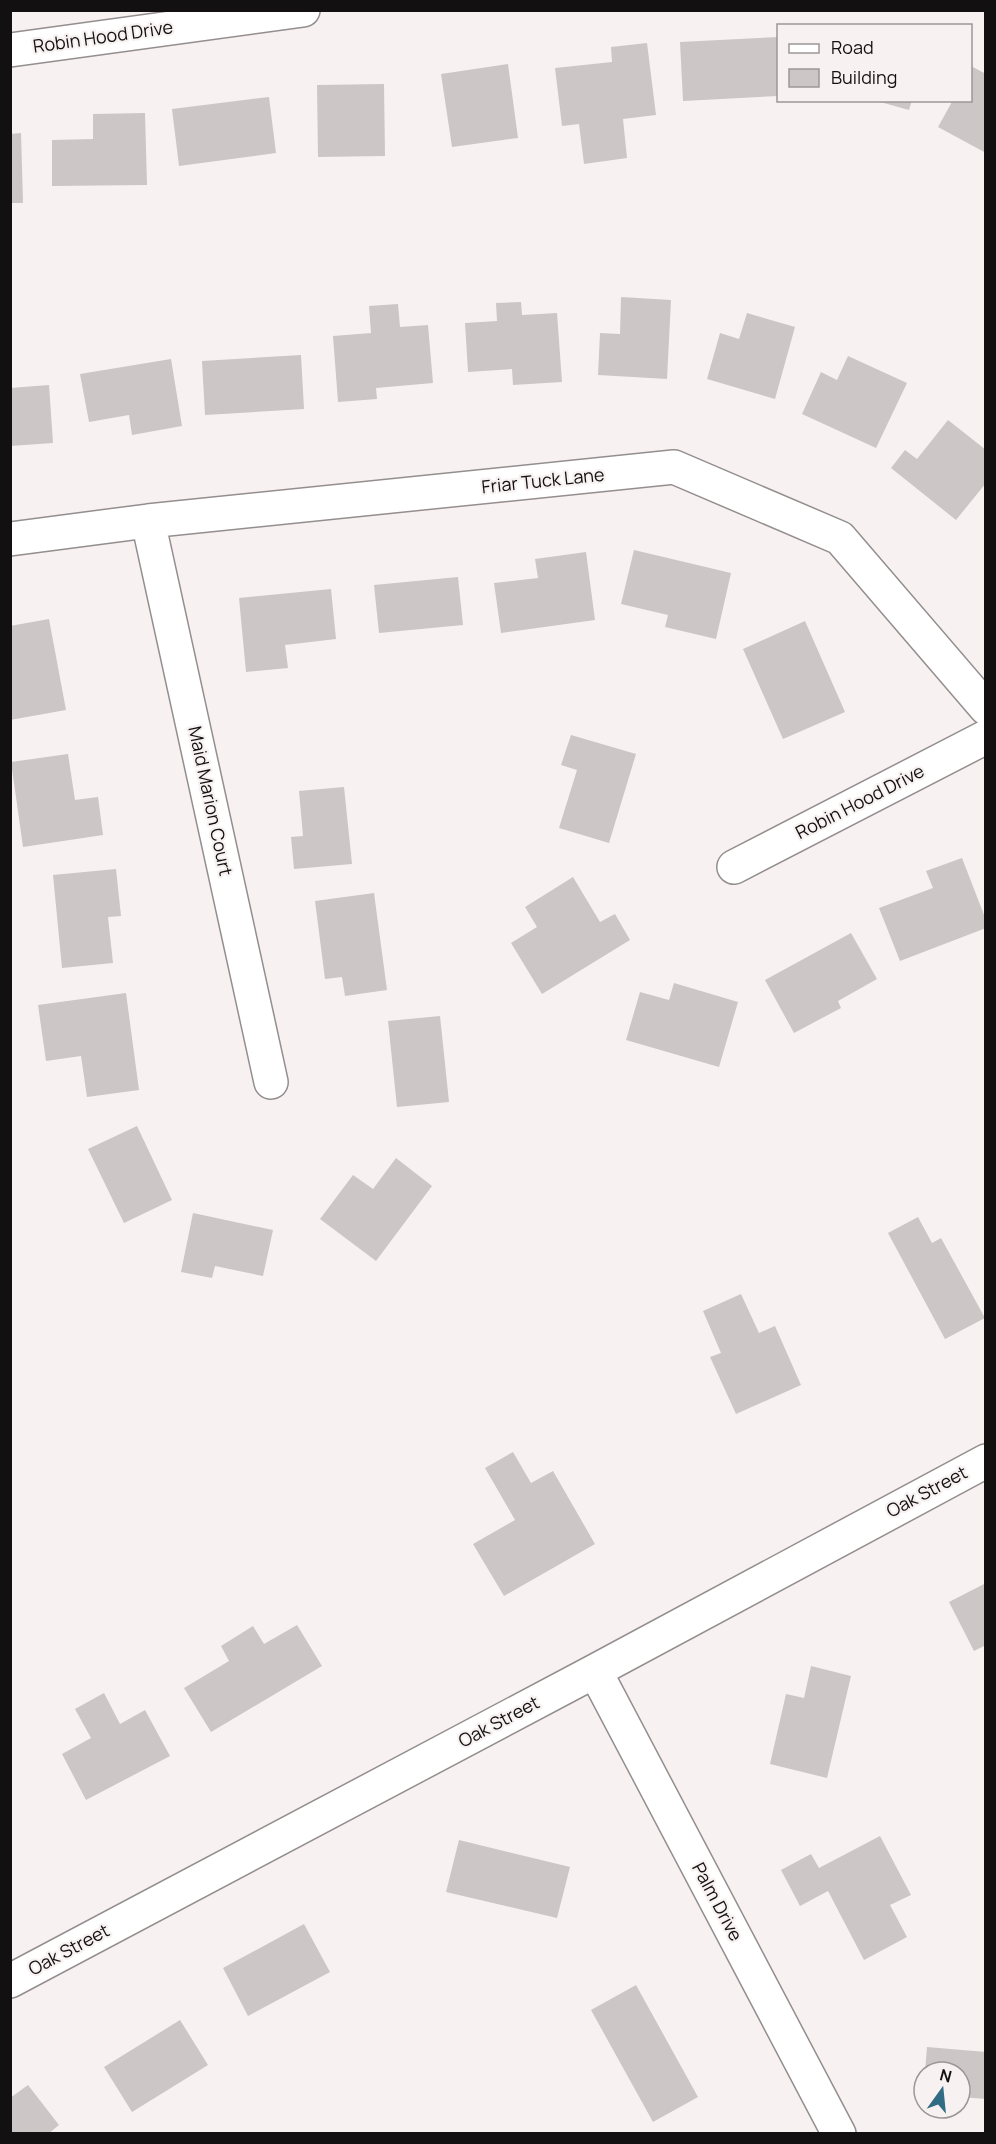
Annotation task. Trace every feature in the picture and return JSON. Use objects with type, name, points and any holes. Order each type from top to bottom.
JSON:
[{"type":"street","name":"Robin Hood Drive","points":[[10,50],[303,10]]},
{"type":"street","name":"Friar Tuck Lane","points":[[10,539],[148,521],[674,467],[840,538],[986,708]]},
{"type":"street","name":"Maid Marion Court","points":[[148,521],[271,1082]]},
{"type":"street","name":"Robin Hood Drive","points":[[734,867],[986,737]]},
{"type":"street","name":"Oak Street","points":[[10,1981],[596,1671],[986,1461]]},
{"type":"street","name":"Palm Drive","points":[[596,1671],[839,2133]]},
{"type":"building","points":[[777,37],[777,96],[683,101],[680,42]]},
{"type":"building","points":[[647,43],[656,115],[623,119],[627,158],[584,164],[579,124],[562,126],[555,68],[612,62],[611,47]]},
{"type":"building","points":[[508,64],[518,138],[452,147],[441,74]]},
{"type":"building","points":[[972,67],[986,74],[986,153],[938,127],[952,102],[972,102]]},
{"type":"building","points":[[384,84],[385,156],[318,157],[317,85]]},
{"type":"building","points":[[269,97],[276,153],[179,166],[172,109]]},
{"type":"building","points":[[880,102],[911,102],[909,110]]},
{"type":"building","points":[[145,113],[147,185],[52,186],[52,140],[93,139],[93,114]]},
{"type":"building","points":[[21,133],[23,203],[10,203],[10,134]]},
{"type":"building","points":[[621,297],[671,300],[667,379],[598,375],[600,333],[620,334]]},
{"type":"building","points":[[521,302],[522,315],[557,313],[562,382],[513,385],[512,369],[468,372],[465,323],[497,321],[496,303]]},
{"type":"building","points":[[398,304],[400,327],[428,325],[433,383],[376,388],[377,399],[338,402],[333,336],[371,333],[369,306]]},
{"type":"building","points":[[747,313],[795,327],[775,399],[707,379],[720,333],[739,339]]},
{"type":"building","points":[[301,355],[304,409],[205,415],[202,361]]},
{"type":"building","points":[[848,356],[907,383],[876,448],[802,414],[821,372],[837,380]]},
{"type":"building","points":[[171,359],[182,426],[132,435],[129,415],[89,422],[80,374]]},
{"type":"building","points":[[49,385],[53,443],[10,446],[10,388]]},
{"type":"building","points":[[948,420],[986,450],[986,483],[956,520],[891,468],[905,450],[917,459]]},
{"type":"building","points":[[634,550],[731,573],[716,639],[665,627],[668,615],[621,604]]},
{"type":"building","points":[[586,552],[595,620],[501,633],[494,583],[538,578],[535,559]]},
{"type":"building","points":[[458,577],[463,625],[379,633],[374,585]]},
{"type":"building","points":[[331,589],[336,639],[285,645],[288,668],[246,672],[239,598]]},
{"type":"building","points":[[49,619],[66,710],[10,720],[10,626]]},
{"type":"building","points":[[805,621],[845,712],[783,739],[743,649]]},
{"type":"building","points":[[571,735],[636,754],[609,843],[559,828],[577,770],[561,765]]},
{"type":"building","points":[[68,754],[75,800],[98,797],[103,835],[23,847],[11,762]]},
{"type":"building","points":[[344,787],[352,864],[294,869],[291,837],[303,836],[299,791]]},
{"type":"building","points":[[962,858],[986,920],[986,928],[900,961],[879,908],[933,888],[926,871]]},
{"type":"building","points":[[116,869],[121,916],[108,917],[113,963],[62,968],[53,875]]},
{"type":"building","points":[[573,877],[600,922],[615,914],[630,940],[542,994],[511,943],[537,927],[525,907]]},
{"type":"building","points":[[374,893],[387,990],[345,996],[342,977],[325,979],[315,901]]},
{"type":"building","points":[[851,933],[877,979],[838,1001],[841,1008],[794,1033],[765,980]]},
{"type":"building","points":[[674,983],[738,1002],[719,1067],[626,1040],[640,992],[669,1000]]},
{"type":"building","points":[[126,993],[139,1090],[87,1097],[81,1056],[46,1061],[38,1005]]},
{"type":"building","points":[[440,1016],[449,1102],[397,1107],[388,1021]]},
{"type":"building","points":[[137,1126],[172,1200],[124,1223],[88,1149]]},
{"type":"building","points":[[396,1158],[432,1186],[376,1261],[320,1219],[353,1175],[373,1189]]},
{"type":"building","points":[[193,1213],[273,1230],[263,1276],[215,1266],[212,1278],[181,1272]]},
{"type":"building","points":[[918,1217],[932,1243],[941,1238],[985,1318],[945,1339],[888,1233]]},
{"type":"building","points":[[741,1294],[759,1333],[775,1326],[801,1385],[736,1414],[710,1357],[721,1353],[703,1311]]},
{"type":"building","points":[[513,1452],[531,1483],[553,1471],[595,1544],[504,1596],[473,1544],[515,1520],[485,1468]]},
{"type":"building","points":[[986,1583],[986,1645],[974,1651],[949,1602]]},
{"type":"building","points":[[297,1625],[322,1666],[211,1732],[184,1688],[229,1661],[221,1646],[253,1626],[264,1644]]},
{"type":"building","points":[[811,1666],[851,1676],[827,1778],[770,1764],[786,1694],[804,1698]]},
{"type":"building","points":[[104,1693],[120,1724],[145,1710],[170,1756],[86,1800],[62,1754],[91,1738],[75,1709]]},
{"type":"building","points":[[880,1836],[911,1895],[890,1905],[907,1937],[864,1960],[828,1891],[800,1906],[781,1870],[811,1854],[819,1868]]},
{"type":"building","points":[[459,1840],[570,1867],[557,1918],[446,1892]]},
{"type":"building","points":[[304,1924],[330,1972],[248,2016],[223,1968]]},
{"type":"building","points":[[636,1985],[698,2097],[653,2122],[591,2010]]},
{"type":"building","points":[[180,2020],[208,2065],[132,2112],[104,2067]]},
{"type":"building","points":[[927,2047],[986,2052],[986,2099],[972,2098],[972,2060],[926,2060]]},
{"type":"building","points":[[28,2085],[59,2125],[48,2134],[10,2134],[10,2098]]}]
